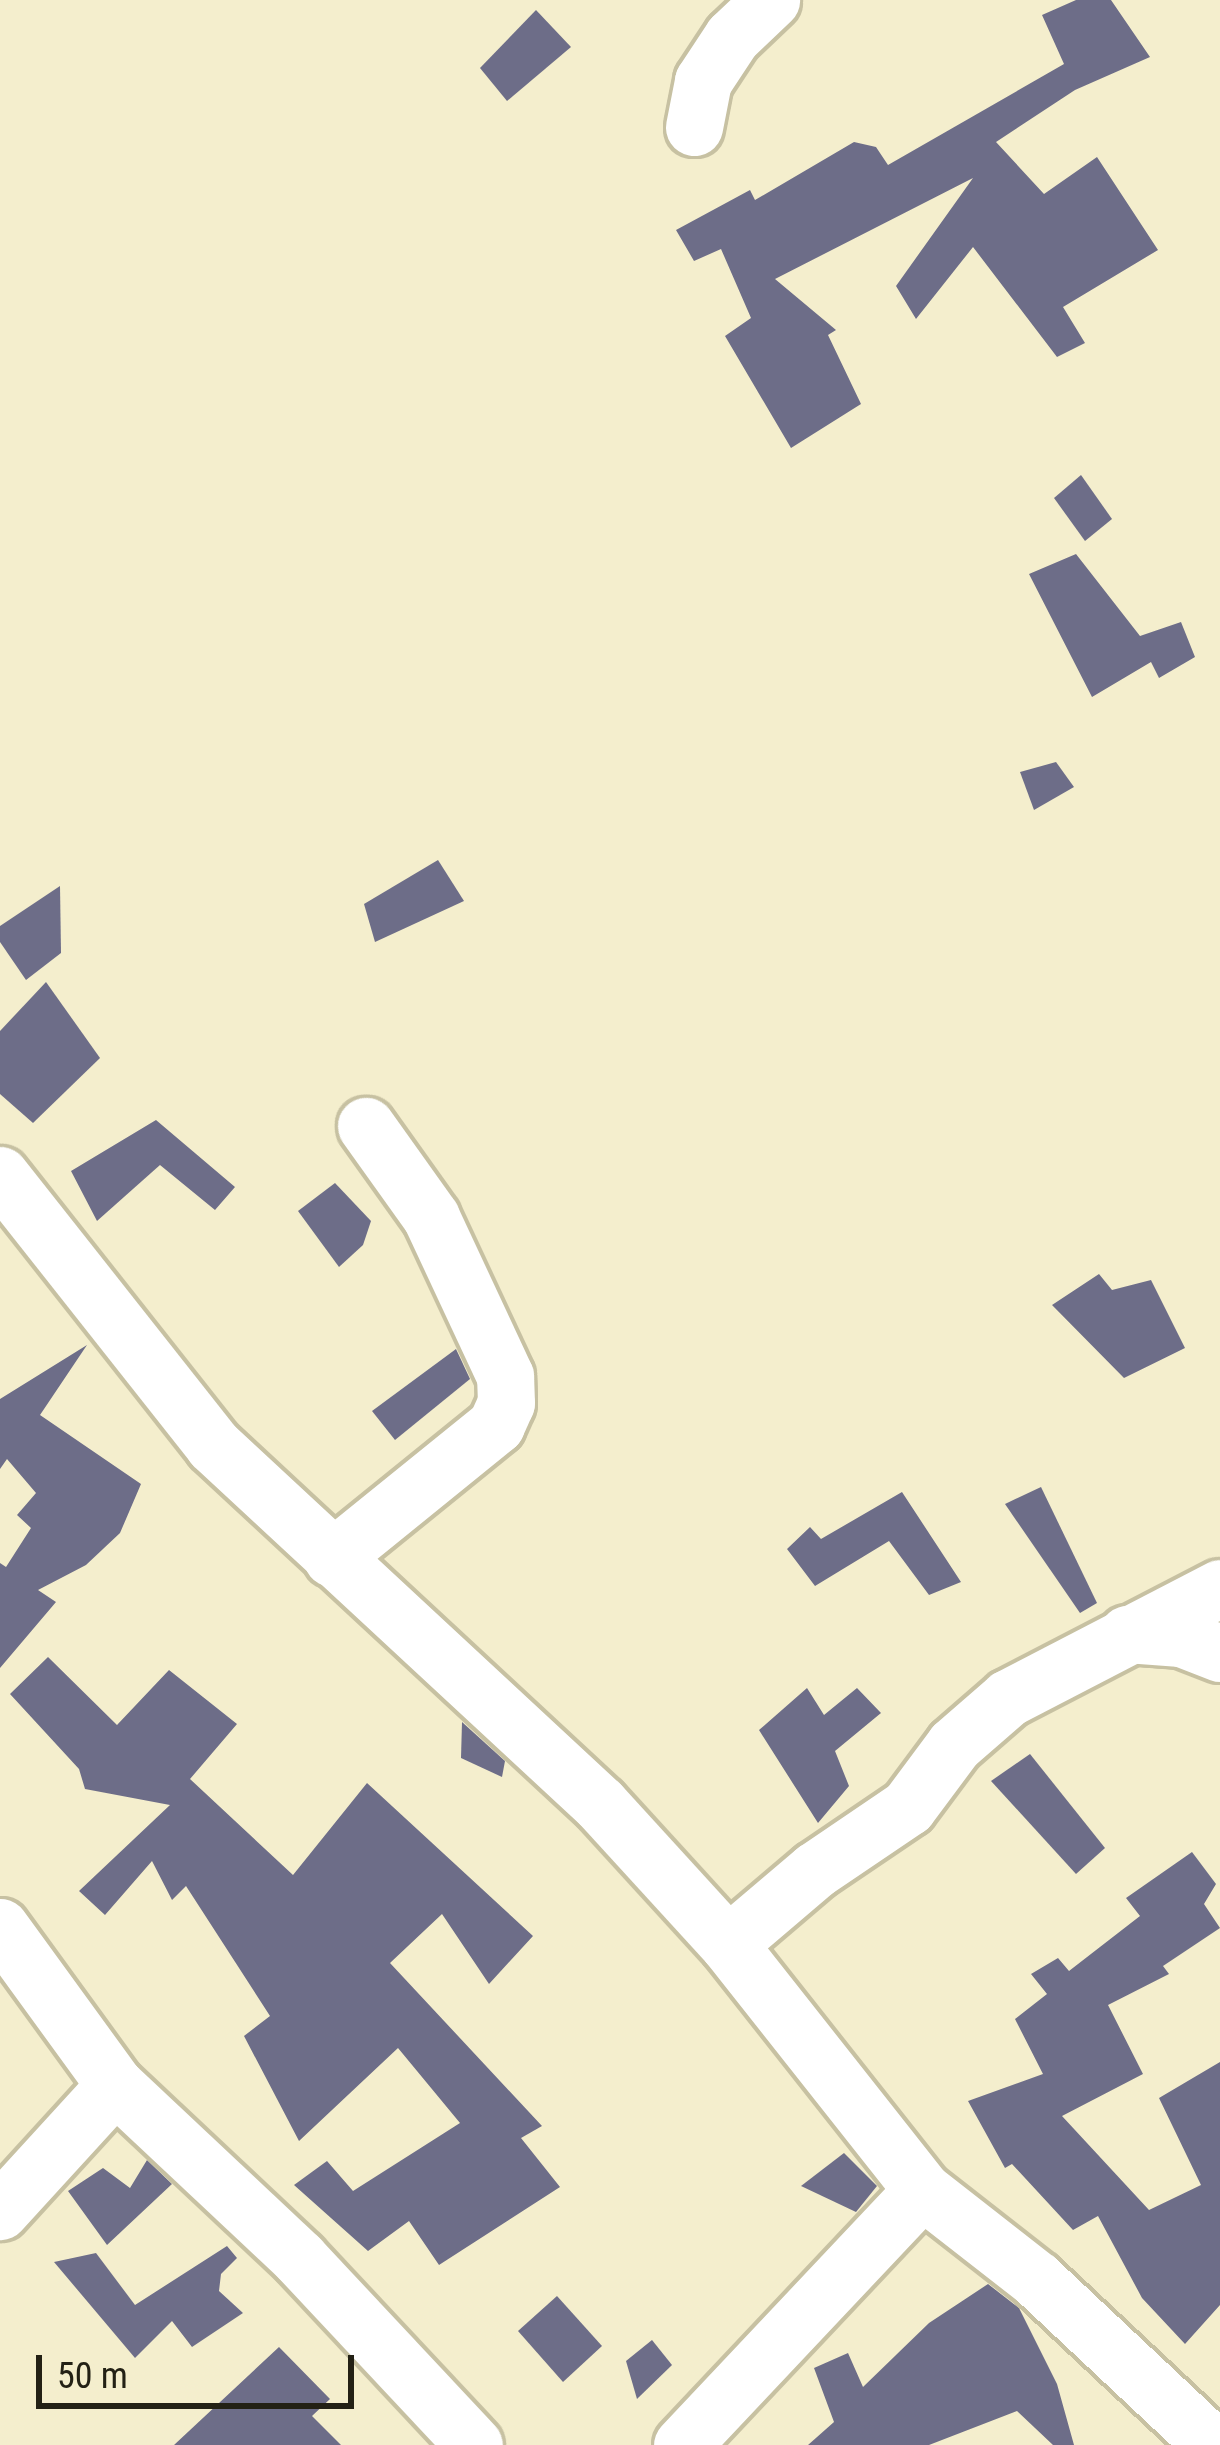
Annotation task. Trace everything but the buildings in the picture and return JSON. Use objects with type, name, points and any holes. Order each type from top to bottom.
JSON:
[{"type":"street","points":[[694,127],[703,81],[732,37],[771,0]]},
{"type":"street","points":[[332,1558],[496,1425],[506,1403],[505,1376],[431,1217],[366,1126]]},
{"type":"street","points":[[0,1175],[213,1445],[332,1558],[458,1664],[728,1944],[922,2190],[1036,2279],[1213,2445]]},
{"type":"street","points":[[728,1944],[815,1870],[908,1807],[954,1745],[1008,1698],[1220,1588]]},
{"type":"street","points":[[1127,1634],[1181,1638],[1220,1653]]},
{"type":"street","points":[[0,1927],[115,2084],[283,2242],[474,2445]]},
{"type":"street","points":[[0,2211],[115,2084]]},
{"type":"street","points":[[682,2445],[922,2190]]}]
